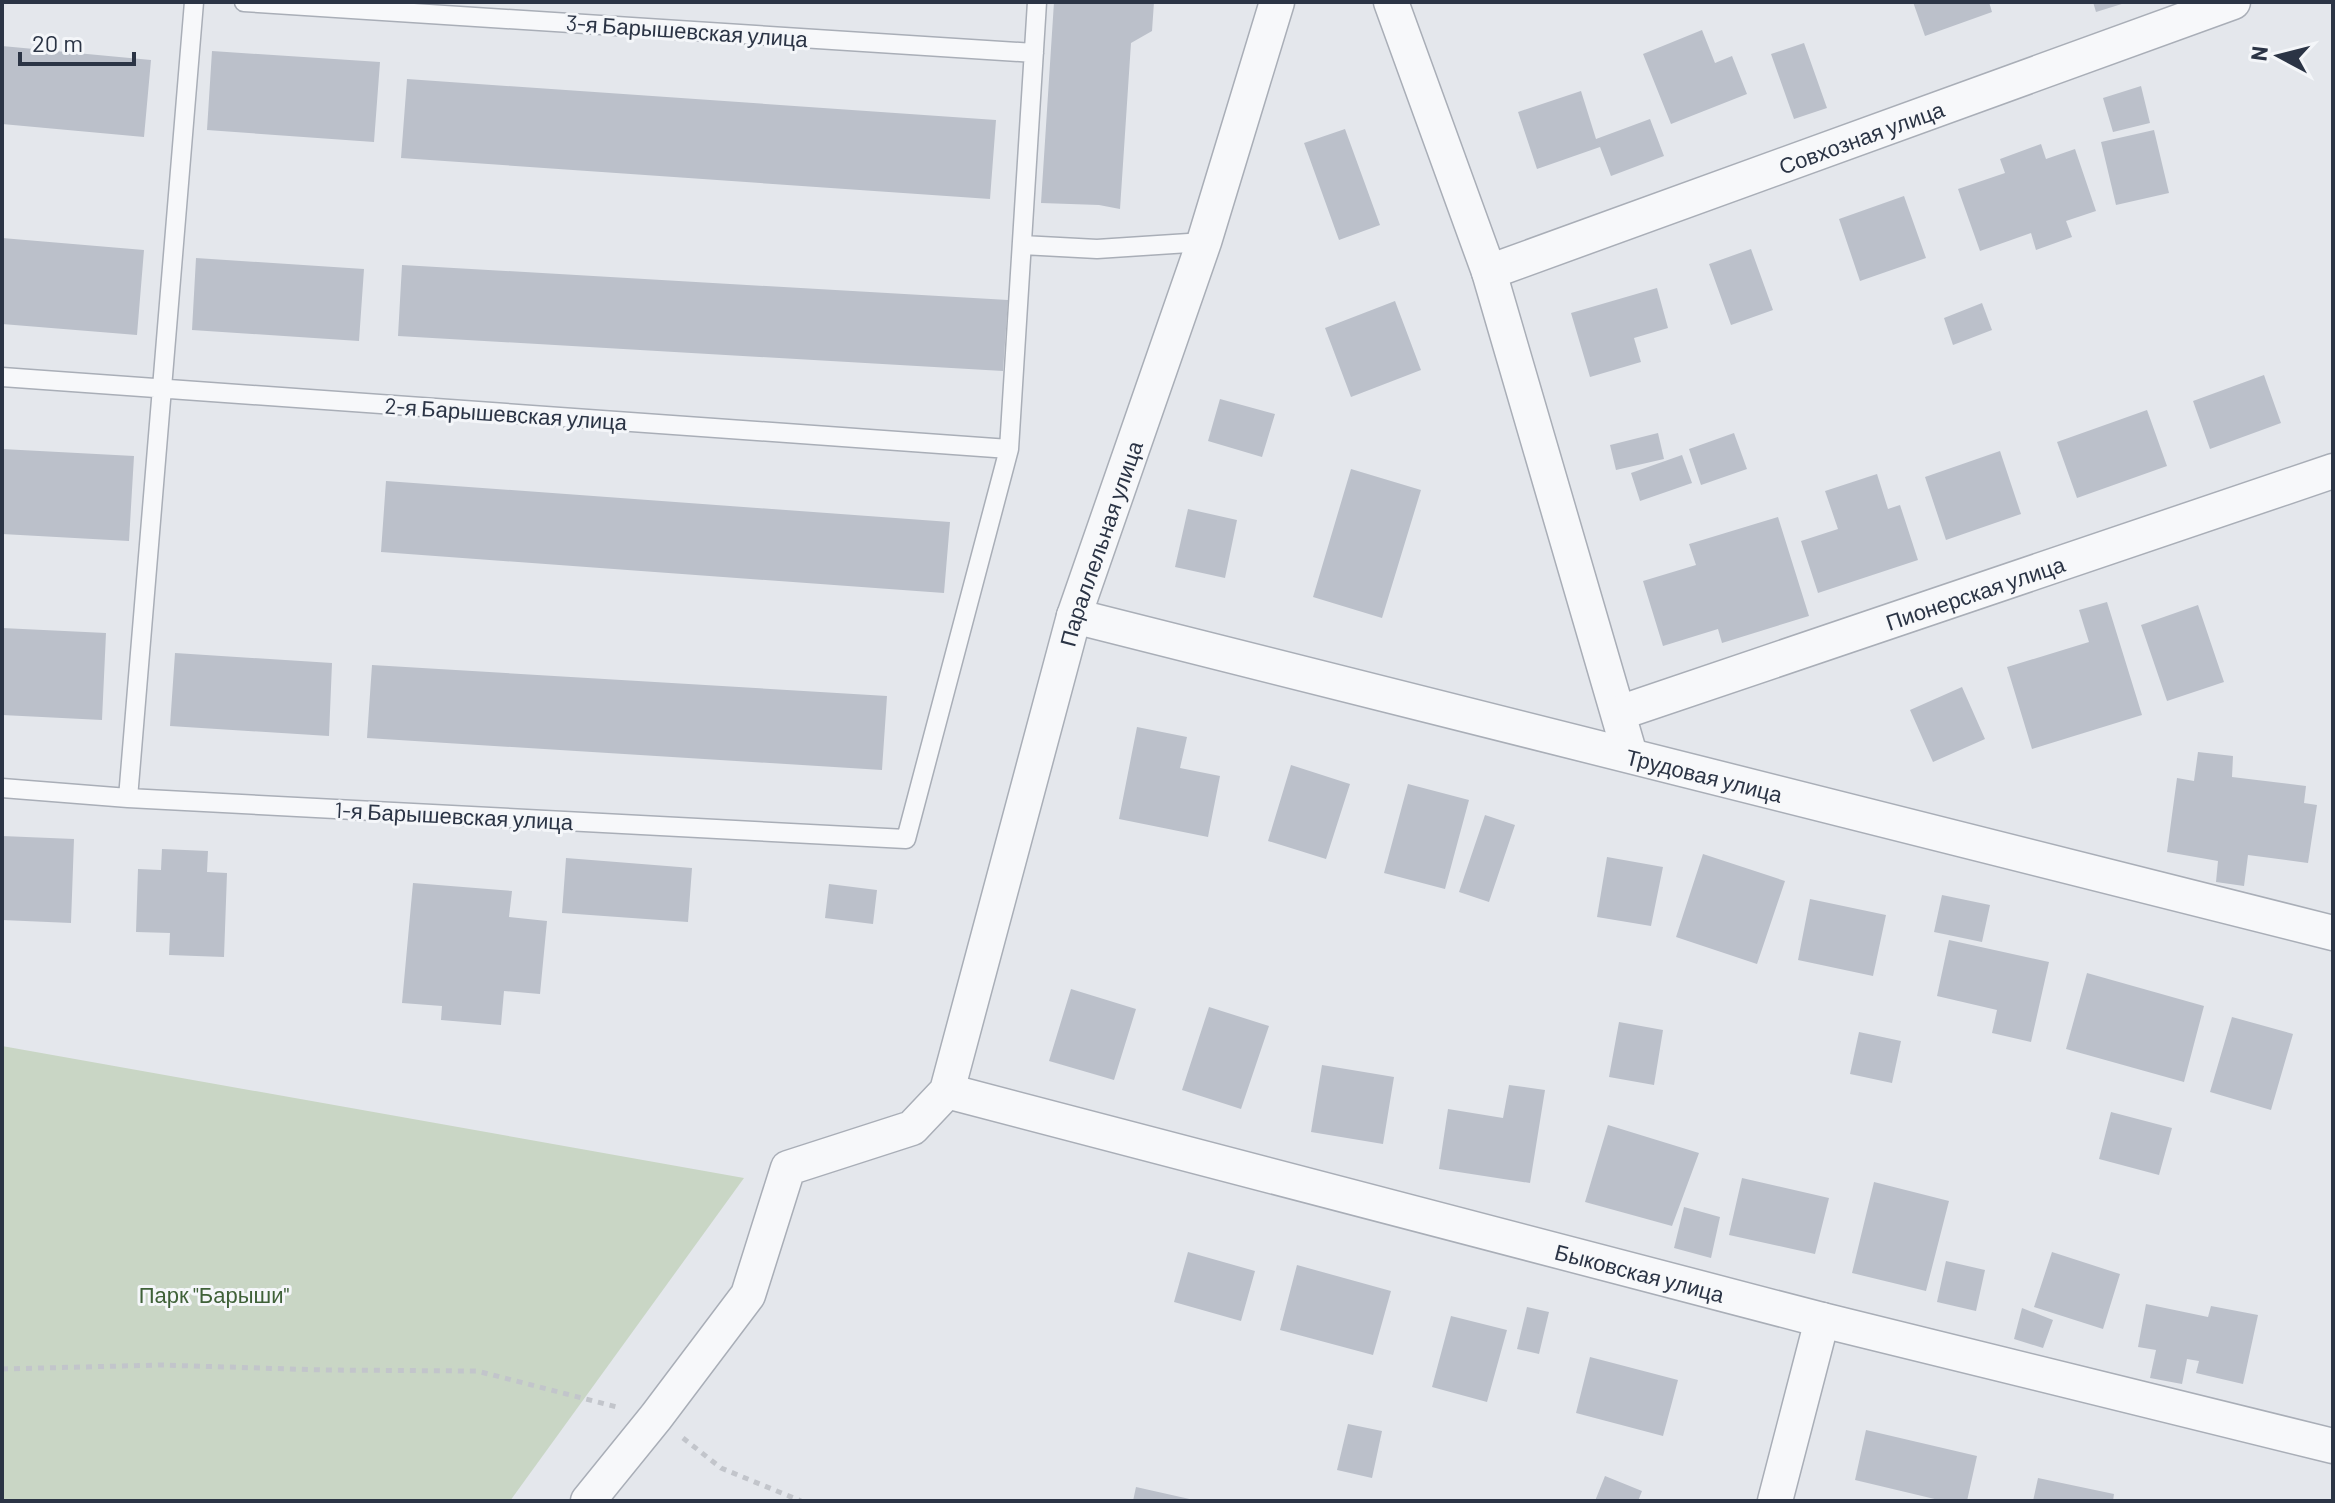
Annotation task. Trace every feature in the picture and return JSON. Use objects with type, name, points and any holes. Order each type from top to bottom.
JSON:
[{"type":"street","name":"Параллельная улица","points":[[947,1091],[1074,616],[1204,242],[1277,2]]},
{"type":"street","points":[[1391,2],[1489,272],[1630,755]]},
{"type":"street","name":"Совхозная улица","points":[[1489,272],[2233,2]]},
{"type":"street","name":"Пионерская улица","points":[[1619,713],[2333,471]]},
{"type":"street","name":"Трудовая улица","points":[[1074,616],[2333,933]]},
{"type":"street","points":[[588,1501],[748,1295],[788,1168],[912,1128],[947,1091]]},
{"type":"street","name":"Быковская улица","points":[[947,1091],[1822,1320],[2333,1446]]},
{"type":"street","points":[[1775,1501],[1822,1320]]},
{"type":"lane","points":[[128,798],[194,2]]},
{"type":"lane","name":"3-я Барышевская улица","points":[[244,2],[1034,53]]},
{"type":"lane","points":[[1009,449],[1037,2]]},
{"type":"lane","points":[[1022,245],[1097,249],[1204,242]]},
{"type":"lane","name":"2-я Барышевская улица","points":[[2,377],[1009,449]]},
{"type":"lane","name":"1-я Барышевская улица","points":[[2,788],[128,798],[906,839],[1009,449]]},
{"type":"path","points":[[2,1369],[161,1365],[477,1371],[656,1417],[721,1468],[801,1501]]},
{"type":"green space","name":"Парк \"Барыши\"","points":[[2,1046],[744,1178],[510,1501],[2,1501]]},
{"type":"building","points":[[1054,2],[1154,2],[1152,31],[1131,43],[1120,209],[1041,203]]},
{"type":"building","points":[[1913,2],[1989,2],[1992,12],[1925,36]]},
{"type":"building","points":[[2093,2],[2125,2],[2125,3],[2096,12]]},
{"type":"building","points":[[1702,30],[1715,63],[1732,56],[1747,94],[1671,124],[1643,54]]},
{"type":"building","points":[[1804,43],[1827,108],[1794,119],[1771,54]]},
{"type":"building","points":[[2,46],[151,60],[144,137],[2,124]]},
{"type":"building","points":[[212,51],[380,62],[374,142],[207,130]]},
{"type":"building","points":[[407,79],[996,120],[990,199],[401,158]]},
{"type":"building","points":[[2141,86],[2150,123],[2113,132],[2103,98]]},
{"type":"building","points":[[1581,91],[1596,139],[1650,119],[1664,156],[1611,176],[1600,147],[1537,169],[1518,112]]},
{"type":"building","points":[[1345,129],[1380,225],[1339,240],[1304,143]]},
{"type":"building","points":[[2154,130],[2169,193],[2116,205],[2101,142]]},
{"type":"building","points":[[2041,144],[2046,159],[2075,149],[2096,211],[2066,221],[2072,237],[2036,250],[2031,233],[1980,251],[1958,189],[2005,173],[2000,159]]},
{"type":"building","points":[[1904,196],[1926,258],[1860,281],[1839,219]]},
{"type":"building","points":[[2,238],[144,250],[137,335],[2,324]]},
{"type":"building","points":[[1751,249],[1773,310],[1731,325],[1709,264]]},
{"type":"building","points":[[196,258],[364,269],[359,341],[192,330]]},
{"type":"building","points":[[402,265],[1008,300],[1003,371],[398,336]]},
{"type":"building","points":[[1657,288],[1668,328],[1634,338],[1641,362],[1590,377],[1571,313]]},
{"type":"building","points":[[1395,301],[1421,370],[1351,397],[1325,328]]},
{"type":"building","points":[[1982,303],[1992,330],[1953,345],[1944,318]]},
{"type":"building","points":[[2264,375],[2281,423],[2210,449],[2193,401]]},
{"type":"building","points":[[1220,399],[1275,414],[1262,457],[1208,441]]},
{"type":"building","points":[[2147,410],[2167,466],[2077,498],[2057,442]]},
{"type":"building","points":[[1658,433],[1664,459],[1616,470],[1610,445]]},
{"type":"building","points":[[1734,433],[1747,469],[1701,485],[1689,449]]},
{"type":"building","points":[[2,449],[134,456],[129,541],[2,534]]},
{"type":"building","points":[[2000,451],[2021,514],[1946,540],[1925,477]]},
{"type":"building","points":[[1682,455],[1692,483],[1640,501],[1631,473]]},
{"type":"building","points":[[1351,469],[1421,490],[1382,618],[1313,597]]},
{"type":"building","points":[[1877,474],[1888,509],[1900,505],[1918,560],[1818,593],[1801,541],[1838,529],[1825,491]]},
{"type":"building","points":[[386,481],[950,522],[944,593],[381,552]]},
{"type":"building","points":[[1188,509],[1237,520],[1225,578],[1175,567]]},
{"type":"building","points":[[1778,517],[1809,616],[1722,643],[1718,629],[1663,646],[1643,581],[1696,565],[1689,544]]},
{"type":"building","points":[[2107,602],[2142,715],[2032,749],[2007,667],[2089,642],[2079,610]]},
{"type":"building","points":[[2198,605],[2224,682],[2167,701],[2141,625]]},
{"type":"building","points":[[2,628],[106,633],[102,720],[2,715]]},
{"type":"building","points":[[175,653],[332,663],[329,736],[170,726]]},
{"type":"building","points":[[372,665],[887,696],[882,770],[367,738]]},
{"type":"building","points":[[1962,687],[1985,739],[1933,762],[1910,710]]},
{"type":"building","points":[[1137,727],[1187,737],[1180,768],[1220,776],[1208,837],[1119,819]]},
{"type":"building","points":[[2198,752],[2233,756],[2232,777],[2306,786],[2304,803],[2317,805],[2308,863],[2248,855],[2244,886],[2216,882],[2218,861],[2167,852],[2177,778],[2194,781]]},
{"type":"building","points":[[1291,765],[1350,784],[1326,859],[1268,841]]},
{"type":"building","points":[[1408,784],[1469,800],[1445,889],[1384,873]]},
{"type":"building","points":[[1485,815],[1515,825],[1489,902],[1459,892]]},
{"type":"building","points":[[2,836],[74,839],[71,923],[2,920]]},
{"type":"building","points":[[162,849],[208,851],[207,872],[227,873],[224,957],[169,955],[170,933],[136,932],[138,869],[161,870]]},
{"type":"building","points":[[1703,854],[1785,881],[1757,964],[1676,937]]},
{"type":"building","points":[[1607,857],[1663,867],[1651,926],[1597,917]]},
{"type":"building","points":[[566,858],[692,868],[688,922],[562,913]]},
{"type":"building","points":[[413,883],[512,891],[509,917],[547,921],[540,994],[504,991],[501,1025],[441,1020],[442,1006],[402,1003]]},
{"type":"building","points":[[829,884],[877,890],[873,924],[825,918]]},
{"type":"building","points":[[1942,895],[1990,905],[1982,942],[1934,932]]},
{"type":"building","points":[[1810,899],[1886,915],[1873,976],[1798,960]]},
{"type":"building","points":[[1949,940],[2049,962],[2031,1042],[1992,1033],[1997,1010],[1937,996]]},
{"type":"building","points":[[2087,973],[2204,1006],[2184,1082],[2066,1049]]},
{"type":"building","points":[[1071,989],[1136,1009],[1114,1080],[1049,1061]]},
{"type":"building","points":[[1209,1007],[1269,1026],[1241,1109],[1182,1090]]},
{"type":"building","points":[[2232,1017],[2293,1034],[2271,1110],[2210,1092]]},
{"type":"building","points":[[1619,1022],[1663,1030],[1654,1085],[1609,1077]]},
{"type":"building","points":[[1859,1032],[1901,1041],[1892,1083],[1850,1074]]},
{"type":"building","points":[[1322,1065],[1394,1077],[1383,1144],[1311,1132]]},
{"type":"building","points":[[1509,1085],[1545,1090],[1530,1183],[1439,1169],[1448,1109],[1503,1118]]},
{"type":"building","points":[[2111,1112],[2172,1128],[2159,1175],[2099,1159]]},
{"type":"building","points":[[1608,1125],[1699,1153],[1672,1226],[1585,1202]]},
{"type":"building","points":[[1742,1178],[1829,1198],[1815,1254],[1729,1235]]},
{"type":"building","points":[[1874,1182],[1949,1201],[1926,1291],[1852,1273]]},
{"type":"building","points":[[1684,1207],[1720,1217],[1711,1258],[1674,1248]]},
{"type":"building","points":[[1188,1252],[1255,1271],[1241,1321],[1174,1302]]},
{"type":"building","points":[[2052,1252],[2120,1274],[2103,1329],[2034,1307]]},
{"type":"building","points":[[1946,1261],[1985,1270],[1976,1311],[1937,1302]]},
{"type":"building","points":[[1297,1265],[1391,1291],[1373,1355],[1280,1330]]},
{"type":"building","points":[[2146,1304],[2208,1317],[2211,1306],[2258,1315],[2243,1384],[2196,1373],[2199,1361],[2187,1359],[2182,1384],[2150,1378],[2156,1350],[2138,1347]]},
{"type":"building","points":[[1527,1307],[1549,1312],[1539,1354],[1517,1349]]},
{"type":"building","points":[[2022,1308],[2053,1320],[2043,1348],[2014,1339]]},
{"type":"building","points":[[1451,1316],[1507,1330],[1487,1402],[1432,1387]]},
{"type":"building","points":[[1590,1357],[1678,1380],[1663,1436],[1576,1413]]},
{"type":"building","points":[[1348,1424],[1382,1431],[1372,1478],[1337,1470]]},
{"type":"building","points":[[1866,1430],[1977,1456],[1967,1501],[1943,1501],[1855,1480]]},
{"type":"building","points":[[1605,1476],[1642,1491],[1638,1501],[1595,1501]]},
{"type":"building","points":[[2038,1478],[2114,1494],[2113,1501],[2033,1501]]},
{"type":"building","points":[[1136,1487],[1194,1500],[1194,1501],[1133,1501]]}]
